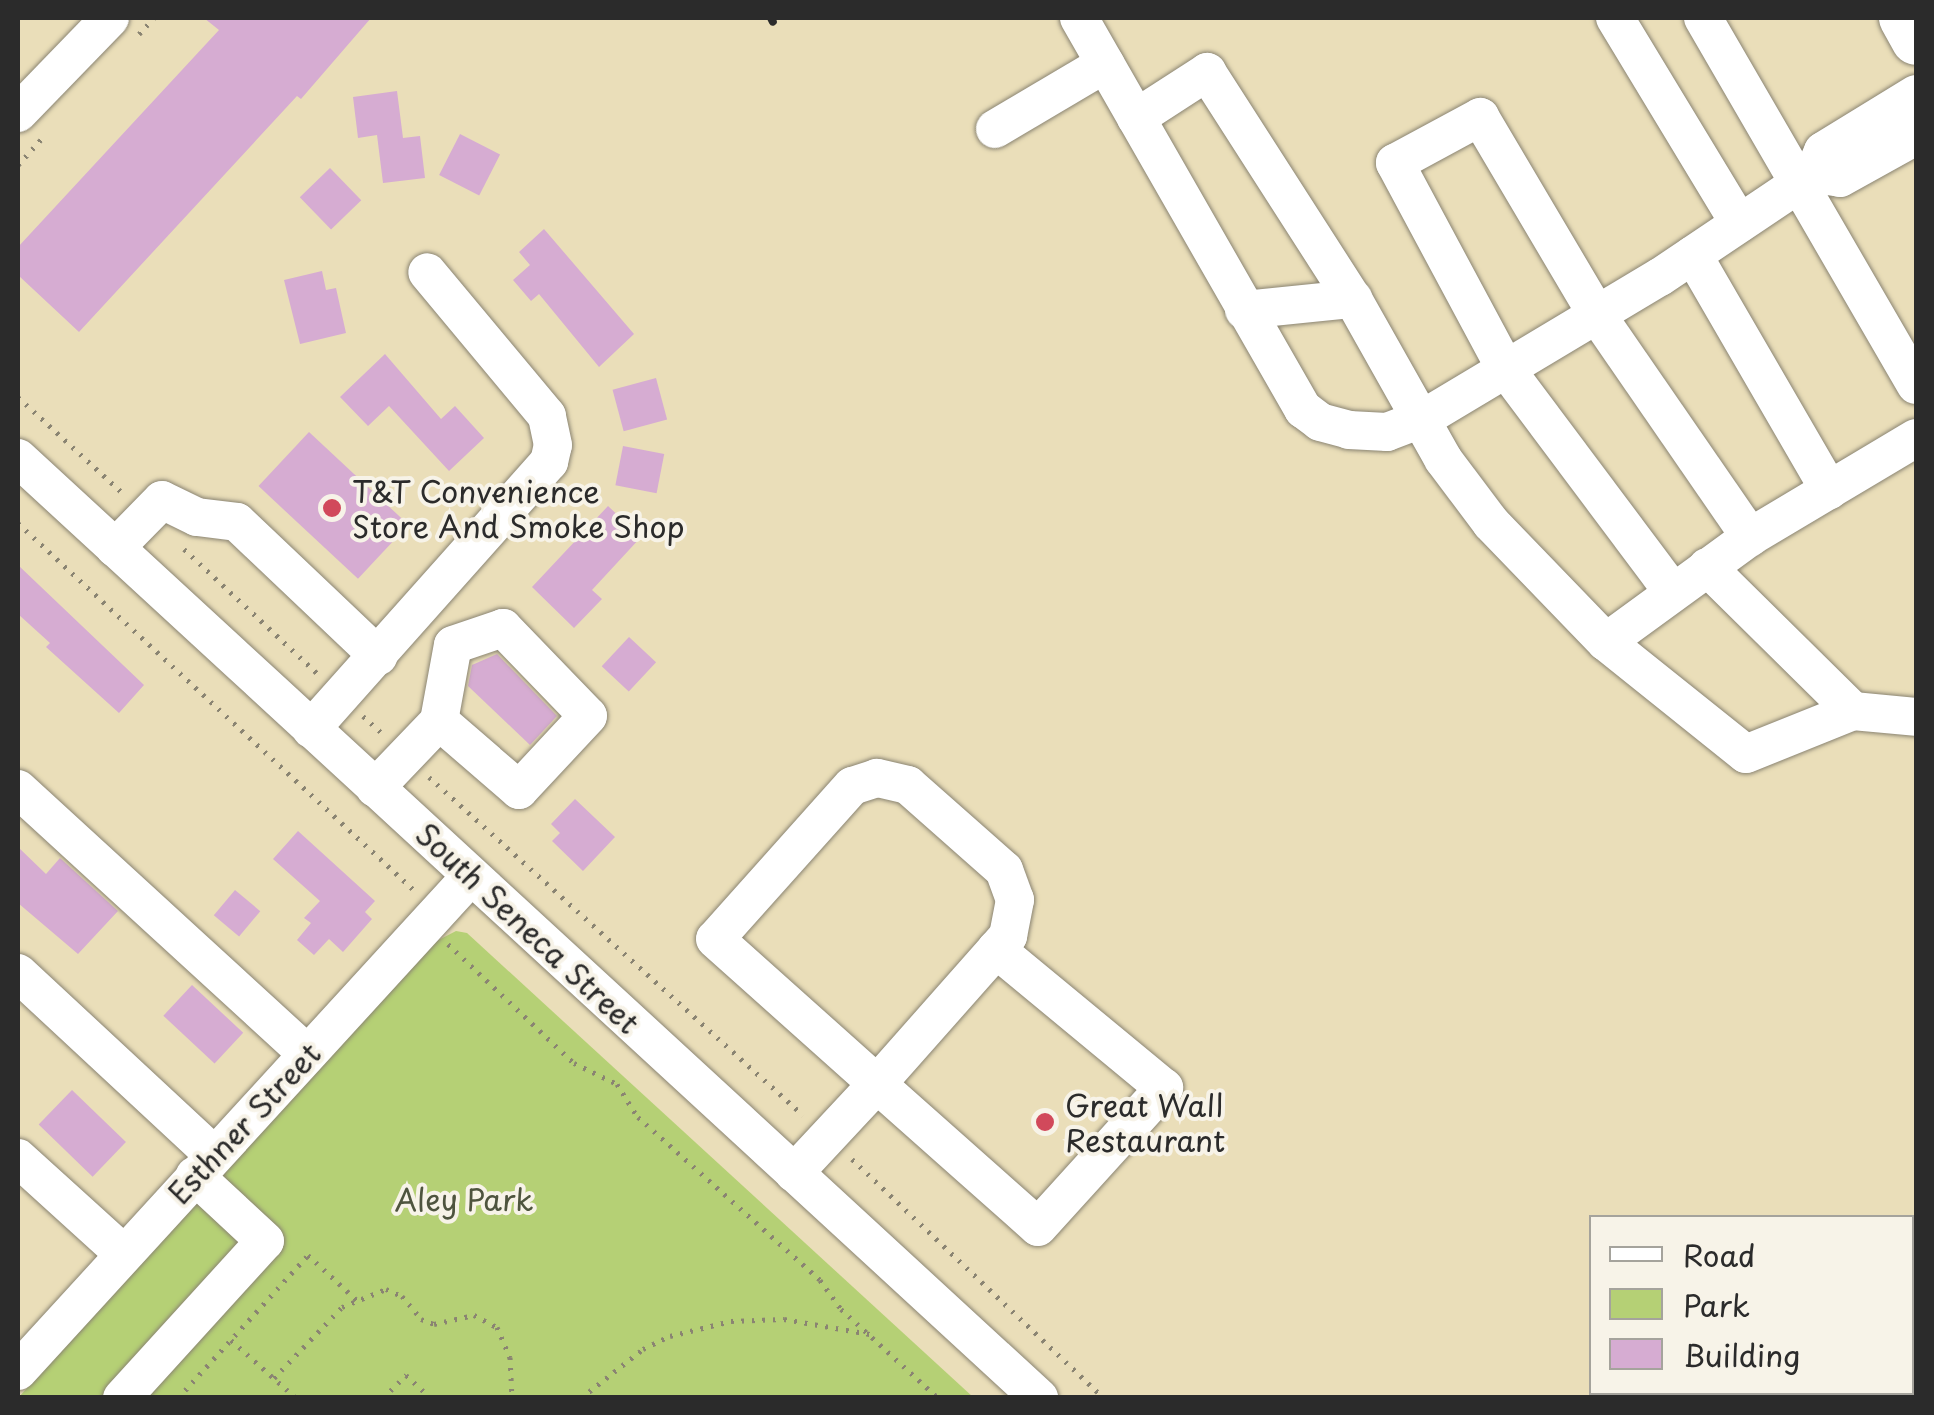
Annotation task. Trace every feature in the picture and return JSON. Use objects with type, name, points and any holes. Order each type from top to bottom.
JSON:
[{"type":"main road","points":[[1903,18],[1916,42]]},
{"type":"street","points":[[18,112],[110,18]]},
{"type":"street","points":[[1079,18],[1303,409],[1320,422],[1349,430],[1386,432],[1424,418],[1693,255],[1806,178],[1823,151],[1916,94]]},
{"type":"street","points":[[1615,18],[1739,224]]},
{"type":"street","points":[[1703,18],[1806,178],[1916,386]]},
{"type":"street","points":[[995,128],[1105,64]]},
{"type":"street","points":[[1136,118],[1207,72],[1353,300],[1424,418],[1443,459],[1491,523],[1606,642],[1746,754],[1853,711],[1916,717]]},
{"type":"street","points":[[1672,590],[1505,368],[1395,163],[1480,117],[1597,315],[1750,537]]},
{"type":"street","points":[[1806,178],[1840,178],[1916,136]]},
{"type":"street","points":[[1693,255],[1829,490]]},
{"type":"street","points":[[311,729],[541,476],[553,445],[546,416],[427,272]]},
{"type":"street","points":[[1244,310],[1353,300]]},
{"type":"street","points":[[1606,642],[1672,590],[1750,537],[1916,438]]},
{"type":"street","name":"South Seneca Street","points":[[18,458],[1039,1398]]},
{"type":"street","points":[[115,548],[162,500],[197,517],[237,522],[378,656]]},
{"type":"street","points":[[1706,567],[1853,711]]},
{"type":"street","points":[[418,612],[453,645]]},
{"type":"street","points":[[439,721],[519,790],[588,716],[502,628],[453,645]]},
{"type":"street","points":[[375,788],[439,721],[453,645]]},
{"type":"street","points":[[794,1173],[877,1084],[1008,936],[1016,900],[1004,870],[908,785],[878,778],[852,786],[714,939],[877,1084],[1038,1227],[1164,1088],[996,950]]},
{"type":"street","points":[[18,789],[307,1054]]},
{"type":"street","name":"Esthner Street","points":[[18,1371],[471,876]]},
{"type":"street","points":[[18,974],[205,1165],[265,1241],[122,1398]]},
{"type":"street","points":[[18,1158],[124,1254]]},
{"type":"path","points":[[18,397],[406,756],[827,1137],[1104,1398]]},
{"type":"path","points":[[18,522],[414,889],[450,947],[574,1063],[617,1084],[638,1117],[820,1280],[841,1309],[938,1398]]},
{"type":"path","points":[[178,1398],[308,1255],[360,1303]]},
{"type":"path","points":[[274,1378],[342,1308],[386,1289],[402,1296],[420,1319],[434,1324],[474,1315],[484,1318],[506,1341],[512,1398]]},
{"type":"path","points":[[581,1398],[642,1350],[670,1336],[730,1320],[784,1319],[872,1335]]},
{"type":"path","points":[[231,1340],[296,1398]]},
{"type":"path","points":[[383,1398],[406,1375],[431,1398]]},
{"type":"green space","name":"Aley Park","points":[[456,931],[467,933],[973,1397],[18,1398],[427,946]]},
{"type":"building","points":[[204,18],[371,18],[301,99],[297,96],[79,332],[18,275],[18,247],[219,30]]},
{"type":"building","points":[[397,91],[403,138],[420,136],[425,178],[383,183],[377,135],[358,138],[353,97]]},
{"type":"building","points":[[460,134],[500,154],[479,195],[439,175]]},
{"type":"building","points":[[330,168],[361,200],[331,230],[300,197]]},
{"type":"building","points":[[544,229],[634,334],[599,367],[539,294],[531,301],[513,280],[530,265],[519,252]]},
{"type":"building","points":[[322,271],[326,290],[336,288],[346,333],[300,344],[284,280]]},
{"type":"building","points":[[385,354],[441,419],[455,406],[484,438],[449,471],[389,406],[368,426],[340,397]]},
{"type":"building","points":[[656,378],[667,420],[624,431],[613,390]]},
{"type":"building","points":[[309,432],[408,525],[358,579],[259,486]]},
{"type":"building","points":[[623,446],[664,454],[657,493],[615,485]]},
{"type":"building","points":[[608,506],[641,537],[592,590],[602,599],[574,628],[532,587]]},
{"type":"building","points":[[18,565],[144,685],[119,713],[46,647],[50,643],[18,614]]},
{"type":"building","points":[[629,637],[656,662],[629,691],[602,666]]},
{"type":"building","points":[[497,654],[557,716],[530,745],[468,686],[472,665]]},
{"type":"building","points":[[575,799],[615,837],[583,871],[552,841],[560,833],[551,824]]},
{"type":"building","points":[[298,831],[375,901],[365,912],[372,919],[343,952],[329,939],[314,955],[297,940],[311,923],[304,918],[320,901],[273,859]]},
{"type":"building","points":[[18,847],[46,874],[60,858],[118,911],[78,954],[18,903]]},
{"type":"building","points":[[235,890],[260,911],[239,936],[214,915]]},
{"type":"building","points":[[192,985],[243,1033],[215,1063],[163,1016]]},
{"type":"building","points":[[72,1090],[126,1142],[93,1177],[39,1125]]},
{"type":"railway","points":[[771,18],[773,22]]},
{"type":"place","name":"T&T Convenience Store And Smoke Shop","points":[[332,508]]},
{"type":"place","name":"Great Wall Restaurant","points":[[1045,1122]]}]
